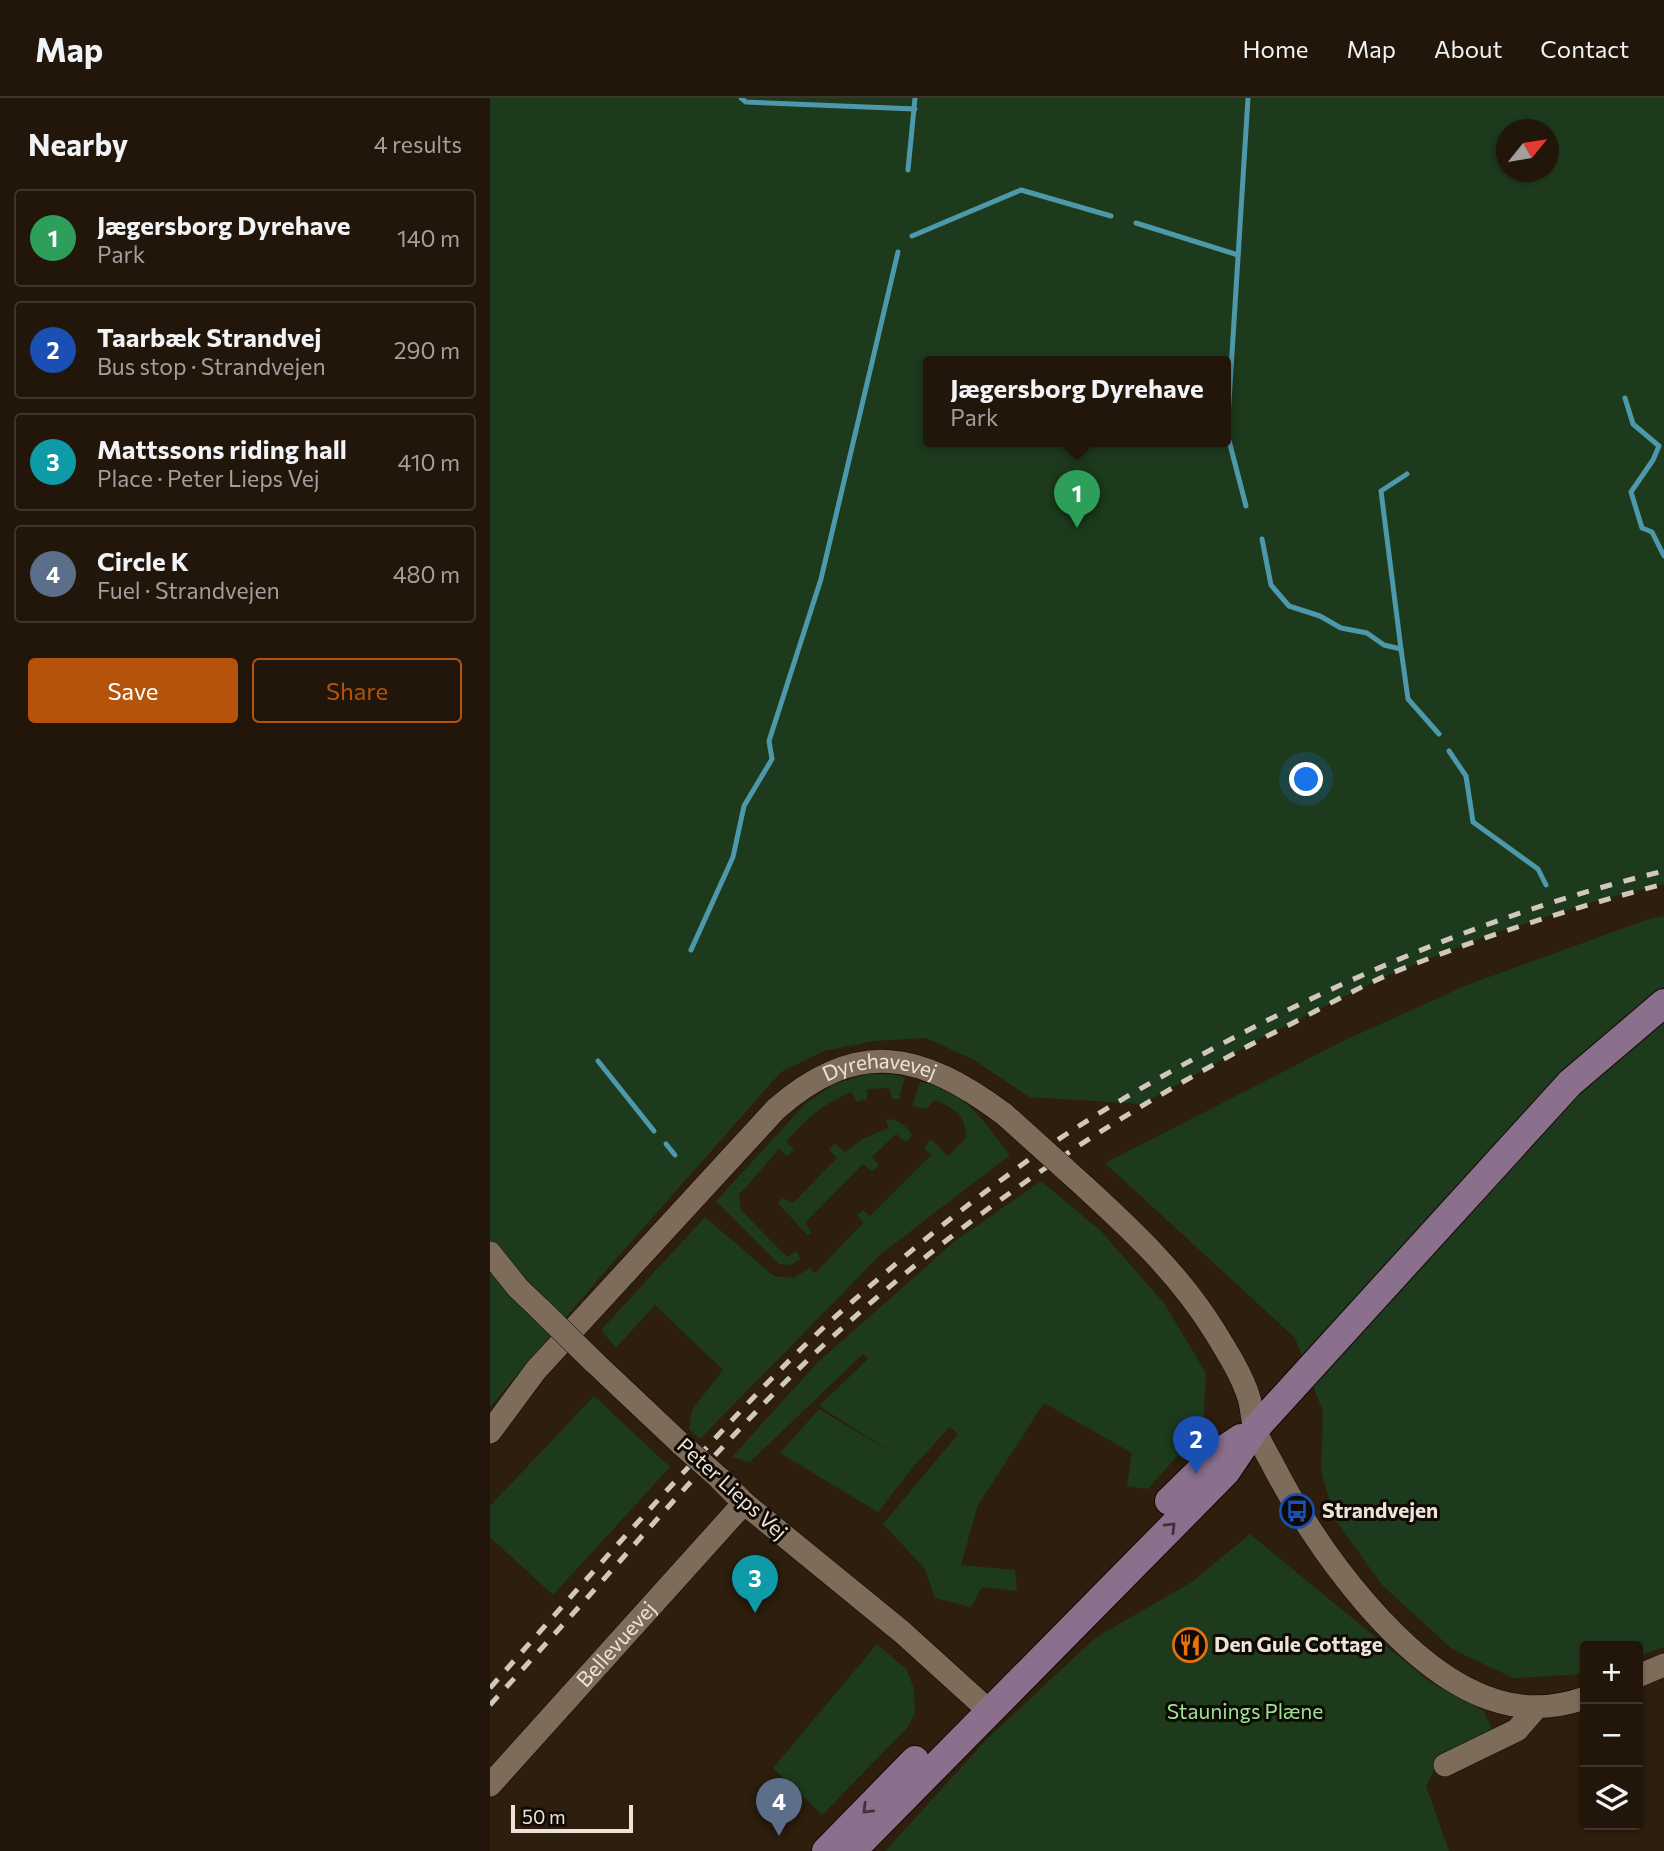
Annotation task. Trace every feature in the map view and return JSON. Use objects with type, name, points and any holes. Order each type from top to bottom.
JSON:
[{"type":"main road","points":[[826,1851],[1226,1472],[1255,1429],[1560,1093],[1664,1003]]},
{"type":"main road","points":[[852,1851],[981,1704]]},
{"type":"street","name":"Dyrehavevej","points":[[490,1432],[536,1370],[776,1109],[799,1088],[824,1074],[856,1064],[887,1061],[918,1065],[970,1089],[1004,1114],[1155,1253],[1191,1295],[1219,1339],[1249,1398],[1255,1429],[1302,1519],[1336,1568],[1408,1646],[1451,1680],[1496,1701],[1536,1708]]},
{"type":"street","name":"Peter Lieps Vej","points":[[490,1253],[518,1288],[744,1503],[902,1632],[981,1704]]},
{"type":"street","name":"Bellevuevej","points":[[490,1785],[744,1503]]},
{"type":"street","points":[[1643,1674],[1664,1665]]},
{"type":"street","points":[[1445,1765],[1517,1730],[1536,1708],[1580,1699]]},
{"type":"green space","points":[[490,98],[1664,98],[1664,884],[1600,900],[1492,934],[1388,975],[1260,1039],[1142,1104],[1029,1097],[974,1060],[926,1038],[874,1041],[824,1051],[781,1072],[490,1407]]},
{"type":"green space","points":[[1664,916],[1664,1647],[1643,1654],[1643,1641],[1580,1641],[1580,1674],[1513,1678],[1452,1649],[1382,1585],[1334,1518],[1321,1470],[1323,1412],[1295,1338],[1105,1163],[1345,1040],[1467,985],[1646,920]]},
{"type":"green space","points":[[867,1074],[905,1077],[899,1099],[892,1099],[889,1088],[867,1089],[867,1099],[857,1102],[851,1092],[831,1102],[808,1119],[786,1142],[794,1150],[787,1156],[779,1149],[739,1195],[741,1210],[787,1257],[797,1251],[800,1259],[791,1265],[779,1264],[716,1201],[806,1103],[834,1084]]},
{"type":"green space","points":[[920,1082],[935,1085],[961,1099],[1010,1155],[881,1254],[700,1439],[689,1429],[692,1410],[723,1370],[655,1305],[616,1348],[601,1330],[705,1217],[774,1276],[794,1278],[810,1267],[815,1273],[863,1223],[857,1215],[863,1210],[870,1216],[931,1155],[924,1148],[931,1139],[948,1156],[966,1138],[961,1118],[948,1106],[935,1100],[926,1109],[912,1106]]},
{"type":"green space","points":[[886,1119],[901,1123],[912,1135],[906,1142],[896,1134],[872,1157],[879,1165],[872,1172],[863,1164],[805,1223],[812,1233],[808,1236],[778,1203],[783,1198],[793,1203],[837,1158],[829,1149],[835,1144],[845,1152],[863,1139],[888,1128]]},
{"type":"green space","points":[[1041,1181],[1100,1230],[1164,1303],[1206,1373],[1203,1427],[1148,1489],[1127,1486],[1132,1453],[1044,1403],[978,1505],[961,1565],[1015,1570],[1017,1591],[982,1587],[971,1607],[935,1598],[925,1569],[883,1524],[958,1434],[950,1427],[914,1466],[878,1512],[780,1453],[819,1409],[899,1457],[819,1406],[868,1359],[863,1354],[750,1462],[732,1457],[817,1363],[955,1241]]},
{"type":"green space","points":[[594,1396],[670,1467],[553,1595],[490,1537],[490,1506]]},
{"type":"green space","name":"Staunings Plæne","points":[[1250,1534],[1430,1682],[1484,1711],[1492,1729],[1442,1755],[1426,1786],[1449,1851],[885,1851],[988,1738],[1095,1638],[1192,1582]]},
{"type":"green space","points":[[877,1644],[907,1670],[914,1689],[915,1713],[907,1728],[822,1815],[773,1768]]},
{"type":"waterway","points":[[741,98],[746,102],[915,109]]},
{"type":"waterway","points":[[908,170],[915,98]]},
{"type":"waterway","points":[[1231,369],[1248,98]]},
{"type":"waterway","points":[[912,236],[1021,190],[1111,216]]},
{"type":"waterway","points":[[1136,223],[1238,255]]},
{"type":"waterway","points":[[691,950],[733,857],[744,806],[772,759],[769,741],[821,579],[898,252]]},
{"type":"waterway","points":[[1625,398],[1633,424],[1659,446],[1653,460],[1631,492],[1642,528],[1652,532],[1664,556]]},
{"type":"waterway","points":[[1231,447],[1246,506]]},
{"type":"waterway","points":[[1401,649],[1381,491],[1407,474]]},
{"type":"waterway","points":[[1262,539],[1271,585],[1289,606],[1320,616],[1341,628],[1367,633],[1384,645],[1401,649],[1408,699],[1439,734]]},
{"type":"waterway","points":[[1449,751],[1466,776],[1473,822],[1538,869],[1546,885]]},
{"type":"waterway","points":[[598,1061],[654,1131]]},
{"type":"waterway","points":[[666,1144],[675,1155]]},
{"type":"railway","points":[[490,1688],[670,1487],[806,1344],[923,1241],[1052,1144],[1177,1068],[1258,1025],[1370,972],[1485,925],[1544,905],[1664,871]]},
{"type":"railway","points":[[490,1705],[710,1461],[804,1363],[881,1293],[935,1249],[1047,1167],[1105,1129],[1225,1058],[1379,979],[1526,924],[1664,884]]},
{"type":"place","name":"Jægersborg Dyrehave","points":[[1077,528]]},
{"type":"place","name":"Taarbæk Strandvej","points":[[1196,1474]]},
{"type":"place","name":"Strandvejen","points":[[1297,1511]]},
{"type":"place","name":"Mattssons riding hall","points":[[755,1613]]},
{"type":"place","name":"Den Gule Cottage","points":[[1190,1645]]},
{"type":"place","name":"Circle K","points":[[779,1836]]}]
